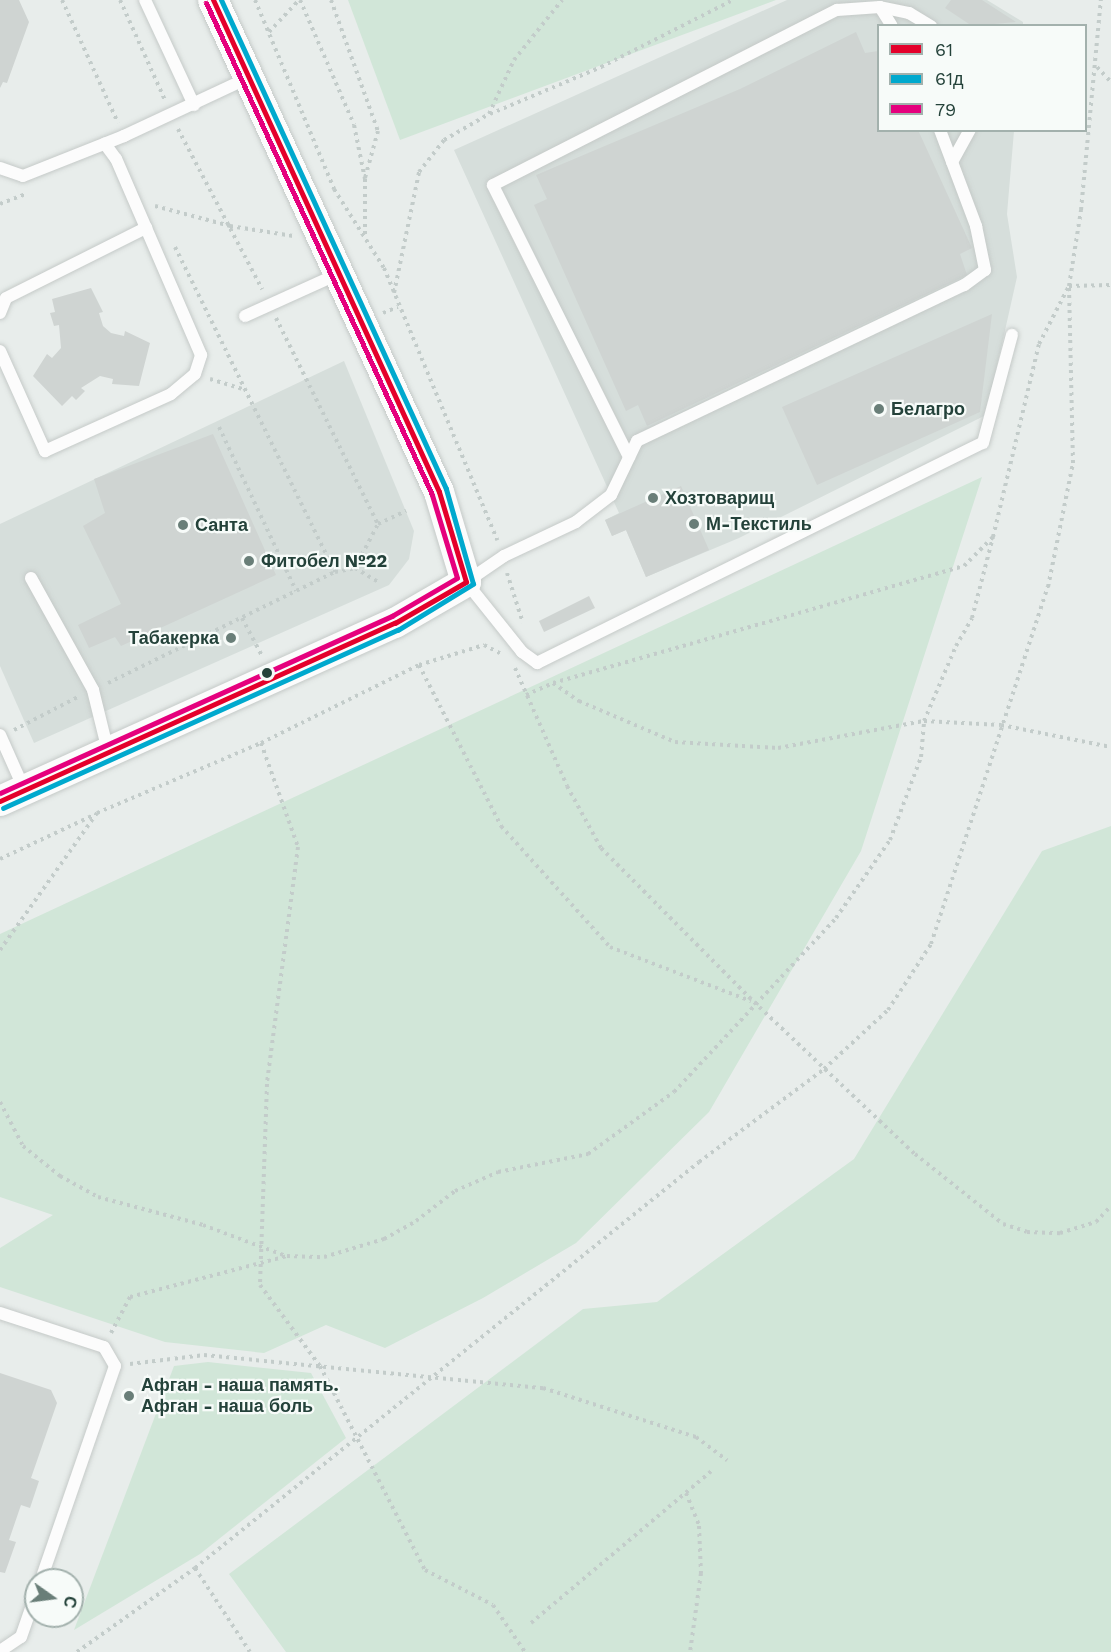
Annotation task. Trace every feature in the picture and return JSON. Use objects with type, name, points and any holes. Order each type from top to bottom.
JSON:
[{"type":"street","points":[[12,795],[395,622],[466,582],[439,492],[213,0]]},
{"type":"lane","points":[[145,0],[194,105]]},
{"type":"lane","points":[[880,7],[891,24]]},
{"type":"lane","points":[[629,457],[493,185],[837,10],[880,7],[909,13],[928,24]]},
{"type":"lane","points":[[0,168],[23,176],[124,136],[248,78]]},
{"type":"lane","points":[[941,132],[976,226],[985,270],[964,285],[637,441],[611,495],[576,522],[504,556],[466,582],[522,652],[537,663],[983,443],[1012,334]]},
{"type":"lane","points":[[952,162],[969,132]]},
{"type":"lane","points":[[0,351],[45,451],[171,394],[195,375],[201,355],[116,159],[105,144]]},
{"type":"lane","points":[[0,313],[6,298],[146,228]]},
{"type":"lane","points":[[244,315],[338,274]]},
{"type":"lane","points":[[32,578],[93,690],[109,753]]},
{"type":"lane","points":[[0,736],[12,795]]},
{"type":"lane","points":[[0,1312],[104,1347],[115,1366],[45,1568]]},
{"type":"lane","points":[[0,1651],[21,1637],[24,1628]]},
{"type":"path","points":[[62,0],[124,136]]},
{"type":"path","points":[[120,0],[172,115],[269,303],[378,524]]},
{"type":"path","points":[[255,0],[334,189],[365,237],[394,294],[504,556],[511,594],[533,647],[522,652]]},
{"type":"path","points":[[269,32],[299,0],[354,125],[365,179],[365,237]]},
{"type":"path","points":[[331,0],[378,131],[365,179]]},
{"type":"path","points":[[489,114],[514,60],[562,0]]},
{"type":"path","points":[[394,294],[419,172],[444,140],[489,114],[601,68],[733,0]]},
{"type":"path","points":[[77,1652],[195,1568],[690,1170],[824,1069],[888,1010],[931,944],[1048,587],[1073,464],[1069,286],[1096,66],[1101,0]]},
{"type":"path","points":[[1096,66],[1111,82]]},
{"type":"path","points":[[151,196],[160,216]]},
{"type":"path","points":[[155,206],[230,226],[324,241]]},
{"type":"path","points":[[170,237],[335,572]]},
{"type":"path","points":[[1069,286],[1111,285]]},
{"type":"path","points":[[104,1347],[130,1297],[287,1256],[324,1257],[384,1239],[416,1221],[455,1191],[498,1172],[571,1160],[605,1146],[674,1092],[754,1002],[836,918],[890,840],[921,757],[924,722],[972,618],[1040,344],[1069,286]]},
{"type":"path","points":[[195,375],[245,390]]},
{"type":"path","points":[[219,427],[296,591]]},
{"type":"path","points":[[355,568],[378,524],[406,511]]},
{"type":"path","points":[[993,537],[964,566],[554,682],[526,695],[567,786],[601,848],[754,1002],[915,1155],[1002,1224],[1027,1232],[1060,1233],[1095,1222],[1111,1206]]},
{"type":"path","points":[[0,736],[335,572],[355,568],[377,581]]},
{"type":"path","points":[[242,618],[273,678]]},
{"type":"path","points":[[0,859],[97,813],[261,743],[419,665],[484,645]]},
{"type":"path","points":[[419,665],[501,826],[610,947],[754,1002]]},
{"type":"path","points":[[554,682],[579,701],[675,742],[778,748],[924,722],[1001,725],[1111,747]]},
{"type":"path","points":[[261,743],[298,847],[267,1084],[260,1285],[320,1366],[355,1440],[425,1570],[492,1605],[525,1652]]},
{"type":"path","points":[[0,950],[97,813]]},
{"type":"path","points":[[0,1102],[23,1146],[60,1176],[98,1197],[203,1225],[287,1256]]},
{"type":"path","points":[[115,1366],[204,1355],[436,1375],[543,1388],[696,1437],[727,1460]]},
{"type":"path","points":[[531,1623],[714,1469]]},
{"type":"path","points":[[686,1493],[699,1526],[701,1573],[690,1652]]},
{"type":"path","points":[[195,1568],[250,1652]]},
{"type":"shaded area","points":[[787,0],[987,0],[1023,24],[877,24],[877,132],[1014,132],[1007,214],[1017,277],[986,415],[739,538],[646,577],[626,530],[612,536],[605,520],[619,513],[454,150]]},
{"type":"shaded area","points":[[344,361],[414,531],[409,559],[389,585],[34,743],[0,666],[0,524]]},
{"type":"green space","points":[[348,0],[776,0],[400,140]]},
{"type":"green space","points":[[982,477],[861,851],[709,1112],[576,1243],[483,1298],[385,1348],[326,1325],[264,1353],[165,1342],[0,1287],[0,1248],[53,1215],[0,1197],[0,934]]},
{"type":"green space","points":[[1111,826],[1111,1652],[286,1652],[229,1574],[583,1309],[657,1302],[854,1159],[1042,851]]},
{"type":"green space","points":[[208,1362],[311,1373],[346,1438],[200,1554],[84,1624],[84,1604],[174,1366]]},
{"type":"building","points":[[0,0],[19,0],[29,22],[7,83],[3,82],[0,88]]},
{"type":"building","points":[[951,0],[982,0],[1016,22],[969,24],[945,8]]},
{"type":"building","points":[[856,32],[865,53],[877,51],[877,132],[919,132],[972,248],[960,254],[967,275],[647,426],[638,405],[626,411],[534,205],[547,199],[536,175],[740,89]]},
{"type":"building","points":[[91,288],[103,312],[99,313],[103,326],[111,333],[124,336],[125,331],[150,343],[139,386],[112,384],[113,379],[100,376],[81,388],[85,391],[76,400],[72,396],[62,406],[33,376],[47,354],[52,358],[61,348],[59,325],[54,326],[50,313],[55,312],[52,299]]},
{"type":"building","points":[[992,314],[980,412],[817,485],[782,407]]},
{"type":"building","points":[[213,434],[276,575],[121,646],[115,637],[89,648],[78,625],[121,604],[83,526],[105,513],[94,479]]},
{"type":"building","points":[[681,486],[709,550],[646,577],[626,530],[612,536],[605,520]]},
{"type":"building","points":[[589,596],[595,608],[544,632],[539,621]]},
{"type":"building","points":[[0,1373],[51,1390],[57,1403],[31,1478],[39,1481],[30,1508],[21,1505],[9,1540],[16,1542],[5,1573],[0,1572]]},
{"type":"transit line","name":"61","points":[[0,801],[395,623],[466,582],[439,492],[213,0]]},
{"type":"transit line","name":"61д","points":[[3,808],[398,630],[473,584],[446,489],[221,0]]},
{"type":"transit line","name":"79","points":[[0,793],[392,616],[457,578],[432,495],[206,3]]},
{"type":"place","name":"Белагро","points":[[879,409]]},
{"type":"place","name":"Хозтоварищ","points":[[653,498]]},
{"type":"place","name":"М-Текстиль","points":[[694,524]]},
{"type":"place","name":"Санта","points":[[183,525]]},
{"type":"place","name":"Фитобел №22","points":[[249,561]]},
{"type":"place","name":"Табакерка","points":[[231,638]]},
{"type":"place","name":"Афган - наша память. Афган - наша боль","points":[[129,1396]]}]
